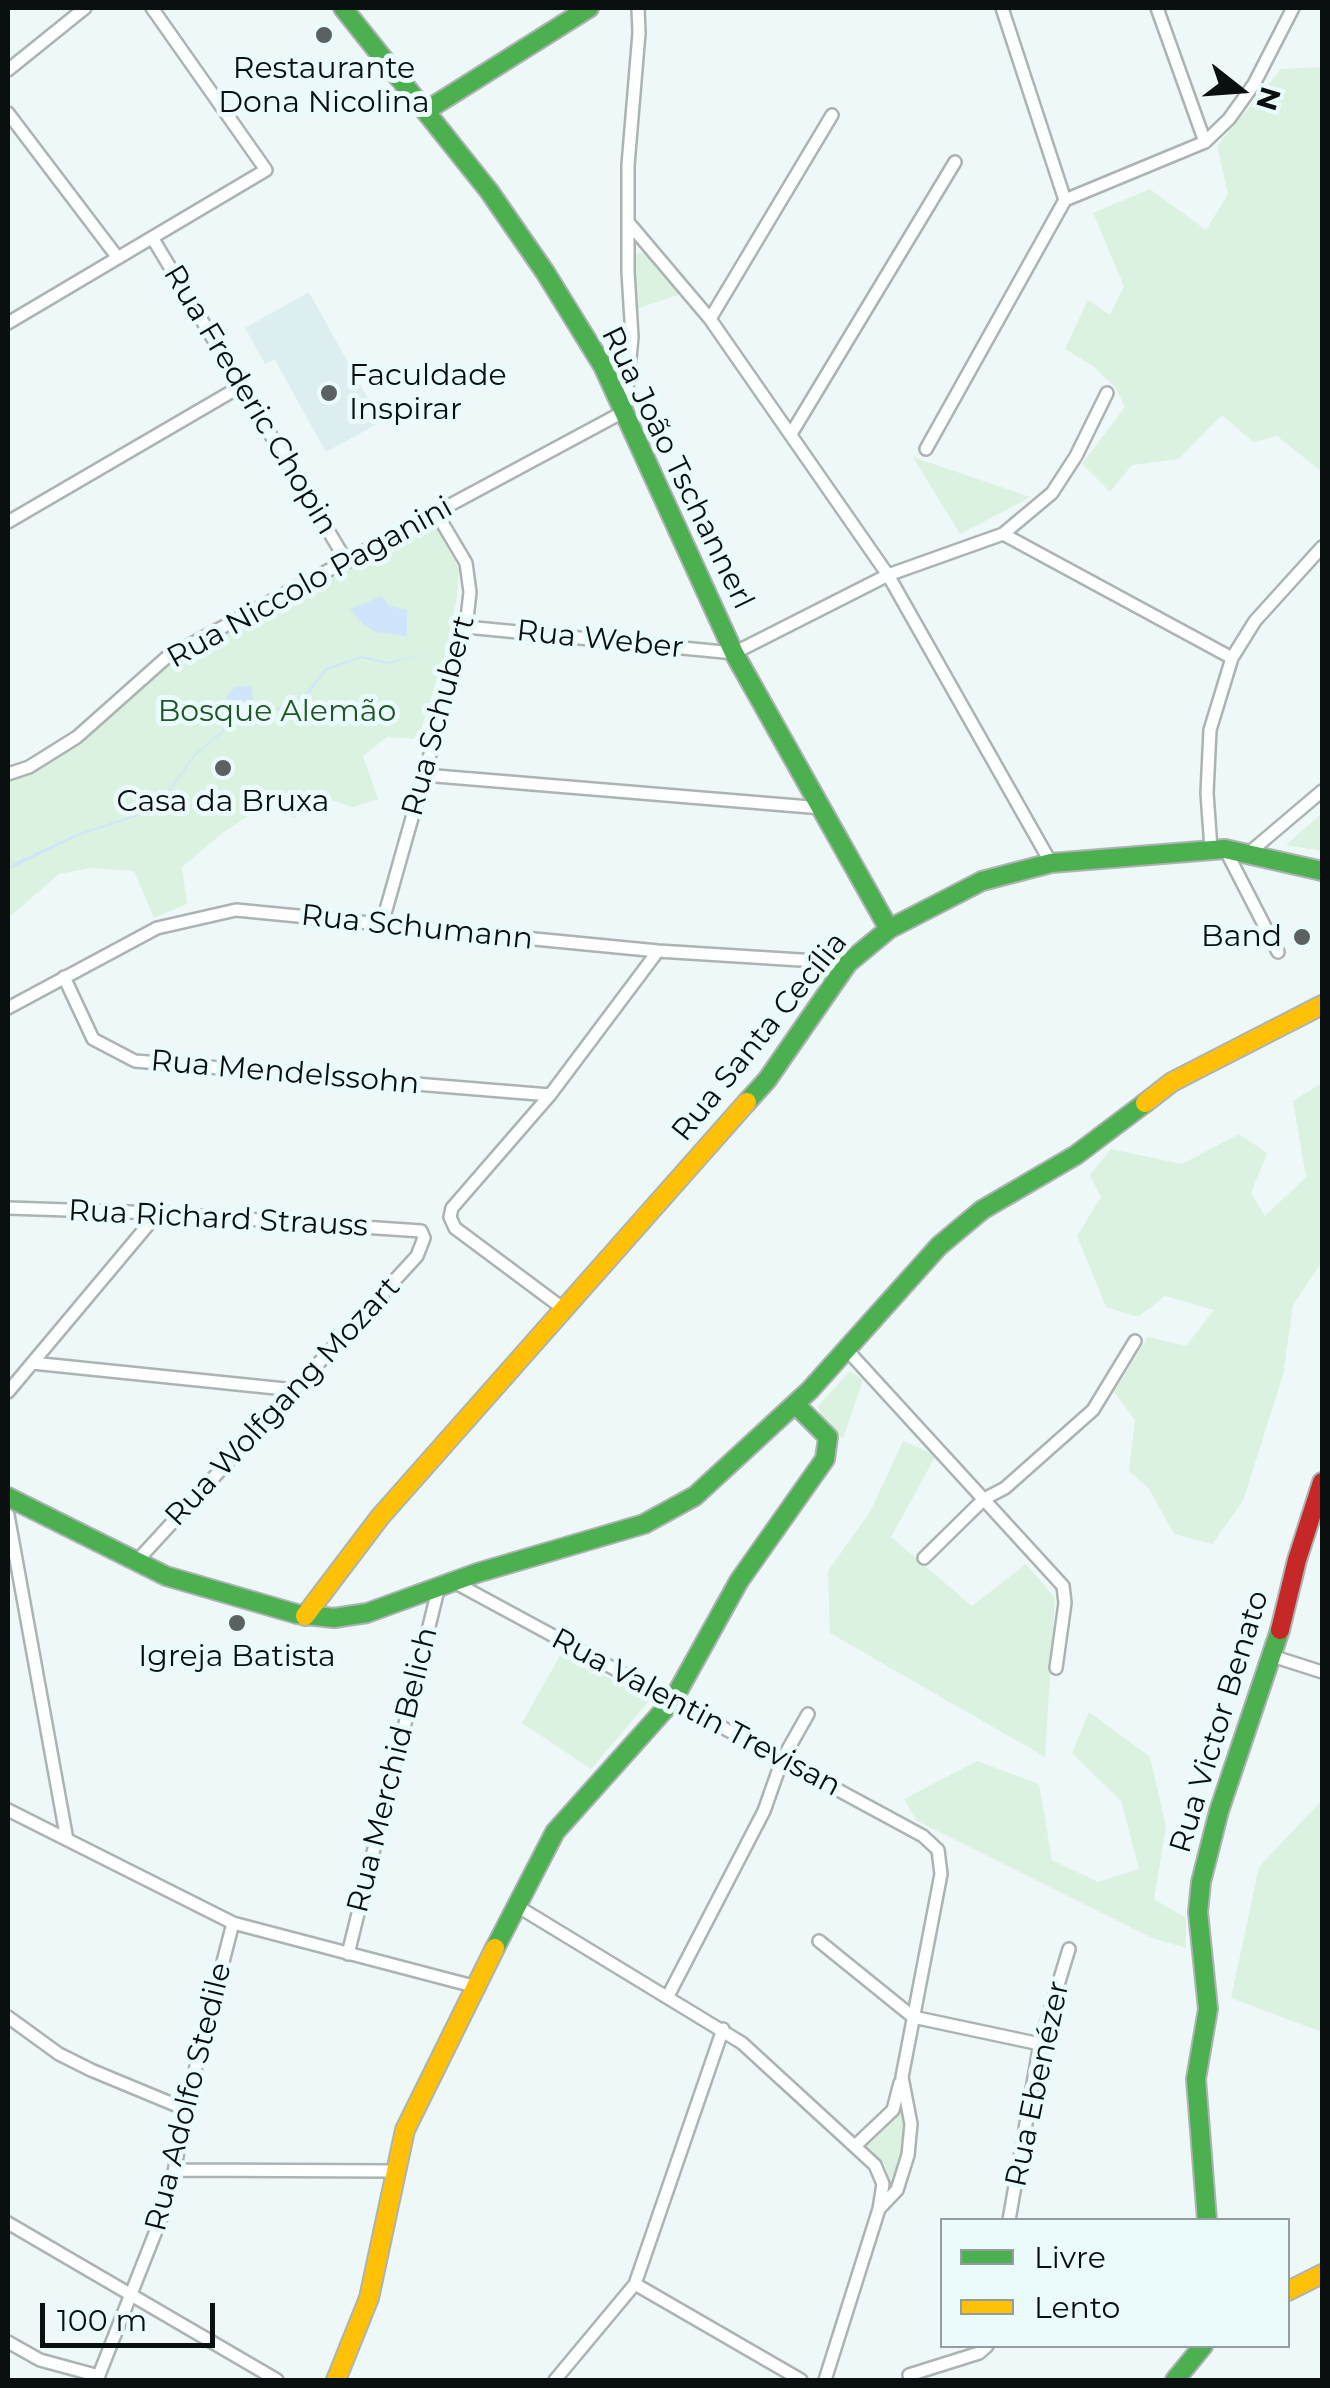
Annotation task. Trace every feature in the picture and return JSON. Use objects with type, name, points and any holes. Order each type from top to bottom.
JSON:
[{"type":"street","points":[[8,70],[85,8]]},
{"type":"street","points":[[8,323],[266,170],[152,8]]},
{"type":"street","name":"Rua João Tschannerl","points":[[343,8],[428,110],[545,272],[603,366],[734,652],[889,929]]},
{"type":"street","points":[[428,110],[589,8]]},
{"type":"street","points":[[625,411],[632,337],[628,165],[638,8]]},
{"type":"street","points":[[1002,8],[1066,200]]},
{"type":"street","points":[[1158,8],[1204,142]]},
{"type":"street","points":[[926,449],[1066,200],[1204,142],[1230,119],[1254,84],[1293,8]]},
{"type":"street","points":[[8,112],[118,258]]},
{"type":"street","points":[[710,319],[832,114]]},
{"type":"street","points":[[791,434],[955,162]]},
{"type":"street","points":[[628,222],[710,319],[888,574],[1050,863]]},
{"type":"street","name":"Rua Frederic Chopin","points":[[153,239],[347,562]]},
{"type":"street","points":[[8,522],[242,385]]},
{"type":"street","points":[[734,652],[888,574],[1003,534],[1052,493],[1076,456],[1107,393]]},
{"type":"street","name":"Rua Niccolo Paganini","points":[[8,774],[29,767],[77,737],[167,658],[625,411]]},
{"type":"street","name":"Rua Schubert","points":[[382,924],[466,627],[470,592],[466,562],[437,514]]},
{"type":"street","points":[[1003,534],[1232,658]]},
{"type":"street","points":[[1278,952],[1218,849],[1207,793],[1210,730],[1232,658],[1254,622],[1322,547]]},
{"type":"street","name":"Rua Weber","points":[[466,627],[734,652]]},
{"type":"street","points":[[424,775],[822,808]]},
{"type":"street","points":[[1250,852],[1322,791]]},
{"type":"street","name":"Rua Santa Cecília","points":[[305,1616],[380,1517],[768,1080],[848,963],[889,929],[982,881],[1050,863],[1218,849],[1250,852],[1322,871]]},
{"type":"street","name":"Rua Schumann","points":[[8,1008],[158,928],[236,910],[658,951],[848,963]]},
{"type":"street","points":[[565,1310],[455,1228],[450,1217],[452,1208],[550,1094],[658,951]]},
{"type":"street","name":"Rua Mendelssohn","points":[[64,977],[93,1039],[135,1062],[550,1094]]},
{"type":"street","points":[[8,1498],[186,1583],[305,1616],[354,1616],[662,1516],[695,1496],[795,1404],[931,1255],[982,1210],[1087,1148],[1172,1082],[1322,1005]]},
{"type":"street","name":"Rua Richard Strauss","points":[[8,1208],[421,1230],[424,1238]]},
{"type":"street","points":[[8,1392],[158,1213]]},
{"type":"street","name":"Rua Wolfgang Mozart","points":[[136,1562],[417,1256],[424,1238]]},
{"type":"street","points":[[924,1558],[984,1498],[1005,1488],[1093,1410],[1135,1341]]},
{"type":"street","points":[[847,1350],[1062,1586],[1065,1603],[1056,1668]]},
{"type":"street","points":[[32,1362],[295,1390]]},
{"type":"street","points":[[336,2380],[370,2298],[395,2170],[410,2118],[516,1906],[556,1832],[672,1700],[739,1581],[824,1459],[828,1437],[795,1404]]},
{"type":"street","name":"Rua Victor Benato","points":[[1207,2218],[1196,2080],[1208,2009],[1198,1898],[1218,1811],[1272,1656],[1322,1482]]},
{"type":"street","points":[[8,1515],[67,1840]]},
{"type":"street","name":"Rua Valentin Trevisan","points":[[445,1584],[672,1700],[923,1836],[938,1850],[941,1874],[913,2016]]},
{"type":"street","name":"Rua Merchid Belich","points":[[348,1954],[445,1584]]},
{"type":"street","points":[[1272,1656],[1322,1672]]},
{"type":"street","points":[[668,1996],[764,1811],[782,1760],[808,1714]]},
{"type":"street","points":[[8,1810],[233,1923],[477,1987]]},
{"type":"street","points":[[516,1906],[723,2029],[855,2146],[882,2176],[883,2191],[825,2380]]},
{"type":"street","name":"Rua Adolfo Stedile","points":[[98,2378],[165,2212],[185,2109],[233,1923]]},
{"type":"street","points":[[819,1941],[913,2016],[1040,2044]]},
{"type":"street","name":"Rua Ebenézer","points":[[1009,2218],[1040,2044],[1069,1949]]},
{"type":"street","points":[[855,2146],[895,2107],[913,2016]]},
{"type":"street","points":[[8,2017],[59,2054],[185,2109]]},
{"type":"street","points":[[555,2380],[636,2284],[723,2029]]},
{"type":"street","points":[[878,2208],[898,2190],[908,2155],[911,2124],[902,2077]]},
{"type":"street","points":[[175,2170],[395,2170]]},
{"type":"street","points":[[8,2223],[277,2380]]},
{"type":"street","points":[[1290,2291],[1322,2274]]},
{"type":"street","points":[[636,2284],[801,2380]]},
{"type":"street","points":[[8,2342],[40,2360],[98,2378]]},
{"type":"street","points":[[910,2375],[984,2348]]},
{"type":"street","points":[[1175,2380],[1201,2348]]},
{"type":"shaded area","name":"Faculdade Inspirar","points":[[309,292],[381,422],[326,452],[275,360],[265,364],[245,328]]},
{"type":"green space","points":[[1322,67],[1322,472],[1277,436],[1253,442],[1222,415],[1179,459],[1132,465],[1110,492],[1082,464],[1125,407],[1115,387],[1093,366],[1065,349],[1088,300],[1110,315],[1124,286],[1093,213],[1150,189],[1206,230],[1228,194],[1217,146],[1281,69]]},
{"type":"green space","points":[[635,255],[651,255],[681,294],[636,309],[633,265]]},
{"type":"green space","points":[[913,457],[1030,497],[1031,497],[960,534]]},
{"type":"green space","name":"Bosque Alemão","points":[[433,522],[459,569],[457,598],[445,654],[418,739],[387,737],[363,756],[378,799],[353,807],[320,797],[295,818],[263,807],[225,831],[182,867],[187,904],[154,918],[134,871],[90,868],[59,874],[8,918],[8,780],[74,747],[168,665],[356,558]]},
{"type":"green space","points":[[1322,813],[1322,851],[1286,845]]},
{"type":"green space","points":[[1322,1083],[1322,1262],[1293,1305],[1283,1375],[1243,1501],[1212,1544],[1174,1534],[1149,1489],[1129,1471],[1135,1420],[1114,1392],[1148,1337],[1186,1346],[1214,1310],[1165,1296],[1138,1317],[1106,1307],[1077,1236],[1101,1197],[1090,1175],[1111,1149],[1182,1164],[1239,1134],[1267,1153],[1251,1193],[1265,1216],[1306,1177],[1293,1101]]},
{"type":"green space","points":[[850,1371],[863,1380],[843,1439],[821,1416],[818,1406]]},
{"type":"green space","points":[[903,1441],[936,1455],[891,1537],[972,1606],[1026,1564],[1055,1598],[1045,1757],[830,1633],[828,1571],[870,1512]]},
{"type":"green space","points":[[562,1652],[649,1701],[591,1769],[522,1723]]},
{"type":"green space","points":[[1089,1712],[1150,1757],[1166,1827],[1154,1899],[1186,1918],[1186,1948],[1152,1938],[917,1821],[904,1799],[977,1761],[1039,1784],[1052,1860],[1098,1882],[1139,1869],[1121,1801],[1072,1753]]},
{"type":"green space","points":[[1322,1800],[1322,2032],[1231,1998],[1259,1867]]},
{"type":"green space","points":[[904,2100],[906,2148],[894,2186],[889,2189],[885,2165],[865,2145],[897,2115]]},
{"type":"water","points":[[382,596],[389,606],[407,610],[407,636],[376,632],[350,609]]},
{"type":"water","points":[[427,654],[388,664],[361,658],[327,670],[308,694],[254,723],[230,726],[195,756],[160,804],[135,817],[77,836],[8,870],[14,863],[77,834],[135,815],[160,802],[194,755],[227,726],[223,717],[230,710],[226,697],[235,687],[251,686],[253,700],[250,709],[238,714],[232,724],[254,721],[306,693],[326,668],[362,656],[388,662]]},
{"type":"traffic: fast","points":[[343,8],[489,191],[603,366],[734,653],[889,929]]},
{"type":"traffic: fast","points":[[427,110],[589,8]]},
{"type":"traffic: fast","points":[[747,1102],[767,1080],[848,963],[889,929],[982,881],[1051,863],[1225,849],[1322,871]]},
{"type":"traffic: fast","points":[[8,1497],[166,1576],[297,1614],[334,1618],[367,1613],[477,1573],[644,1524],[695,1496],[810,1390],[939,1246],[982,1210],[1076,1155],[1145,1103]]},
{"type":"traffic: fast","points":[[495,1948],[555,1832],[673,1700],[739,1581],[825,1459],[828,1437],[795,1404]]},
{"type":"traffic: fast","points":[[1207,2218],[1196,2079],[1208,2009],[1198,1912],[1201,1882],[1219,1811],[1280,1630]]},
{"type":"traffic: fast","points":[[1175,2380],[1201,2348]]},
{"type":"traffic: slow","points":[[1145,1103],[1172,1082],[1322,1005]]},
{"type":"traffic: slow","points":[[305,1616],[380,1517],[747,1102]]},
{"type":"traffic: slow","points":[[336,2380],[369,2298],[405,2130],[495,1948]]},
{"type":"traffic: slow","points":[[1290,2290],[1322,2274]]},
{"type":"traffic: jam","points":[[1280,1630],[1322,1482]]},
{"type":"place","name":"Restaurante Dona Nicolina","points":[[324,35]]},
{"type":"place","name":"Faculdade Inspirar","points":[[329,393]]},
{"type":"place","name":"Casa da Bruxa","points":[[223,768]]},
{"type":"place","name":"Band","points":[[1302,937]]},
{"type":"place","name":"Igreja Batista","points":[[237,1623]]}]
